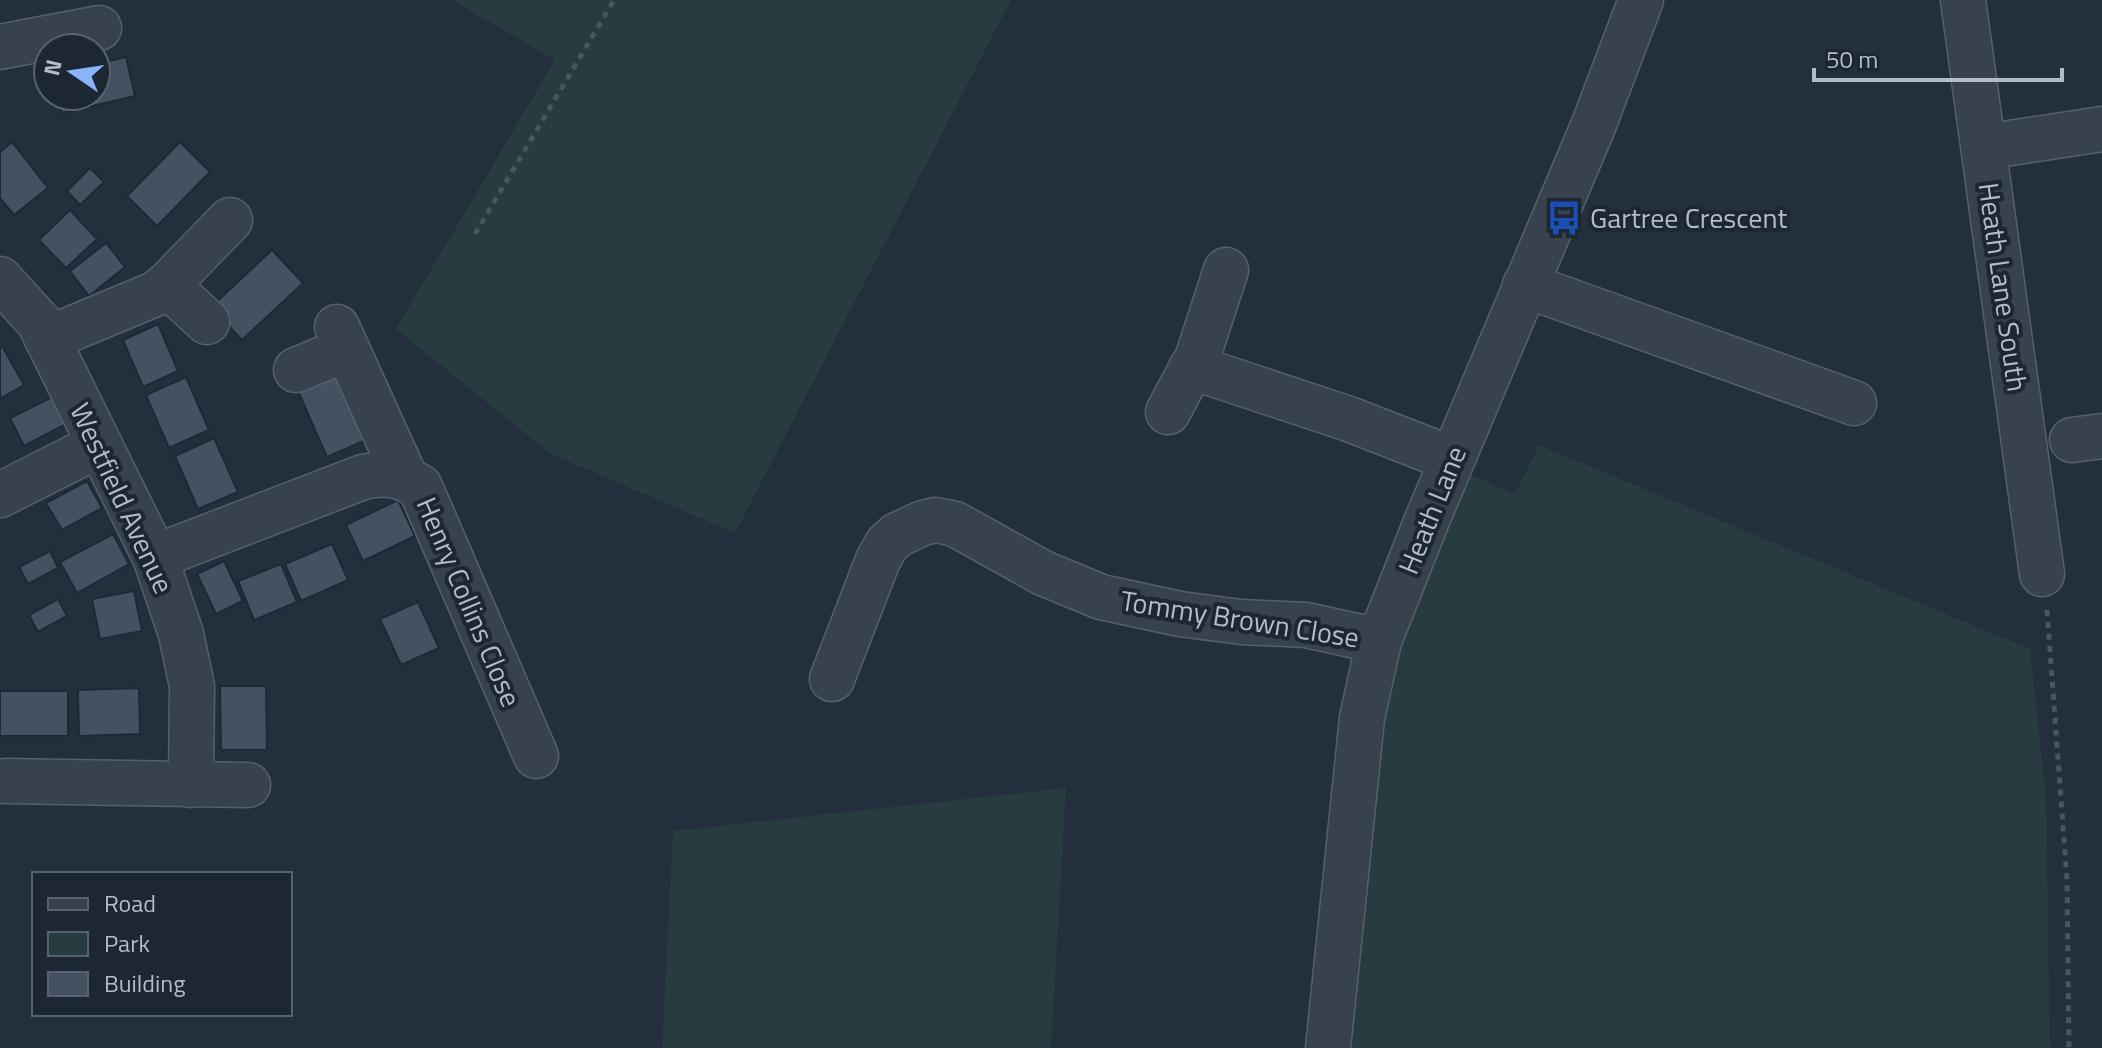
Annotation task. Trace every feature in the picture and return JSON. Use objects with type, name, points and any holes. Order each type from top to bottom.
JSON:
[{"type":"street","name":"Heath Lane","points":[[1328,1048],[1362,718],[1379,641],[1452,459],[1594,124],[1641,0]]},
{"type":"street","name":"Heath Lane South","points":[[1963,0],[2042,574]]},
{"type":"street","points":[[0,47],[99,28]]},
{"type":"street","points":[[1984,147],[2102,129]]},
{"type":"street","points":[[47,339],[155,294],[230,220]]},
{"type":"street","points":[[1168,412],[1197,359],[1226,270]]},
{"type":"street","name":"Westfield Avenue","points":[[0,279],[39,322],[155,557],[181,634],[192,686],[191,785]]},
{"type":"street","points":[[167,285],[207,322]]},
{"type":"street","points":[[1525,285],[1854,403]]},
{"type":"street","points":[[296,370],[342,338],[405,477]]},
{"type":"street","points":[[1192,367],[1349,419],[1452,459]]},
{"type":"street","points":[[0,495],[99,445]]},
{"type":"street","name":"Henry Collins Close","points":[[155,557],[363,477],[386,472],[405,477],[420,487],[536,756]]},
{"type":"street","name":"Tommy Brown Close","points":[[832,679],[887,544],[909,528],[935,520],[955,524],[1043,573],[1101,597],[1180,614],[1241,622],[1306,625],[1379,641]]},
{"type":"street","points":[[5,781],[248,785]]},
{"type":"path","points":[[475,234],[614,0]]},
{"type":"path","points":[[2042,574],[2052,652],[2067,880],[2069,1048]]},
{"type":"green space","points":[[452,0],[1011,0],[735,533],[551,454],[396,329],[555,60]]},
{"type":"green space","points":[[1539,445],[2030,649],[2046,797],[2050,1048],[1345,1048],[1373,743],[1394,666],[1465,472],[1515,494]]},
{"type":"green space","points":[[1066,788],[1051,1048],[662,1048],[673,831]]},
{"type":"building","points":[[126,57],[135,96],[112,101],[112,60]]},
{"type":"building","points":[[12,142],[48,188],[14,215],[0,198],[0,152]]},
{"type":"building","points":[[180,142],[210,172],[157,226],[127,196]]},
{"type":"building","points":[[90,168],[104,182],[80,205],[67,191]]},
{"type":"building","points":[[70,210],[97,239],[66,268],[39,240]]},
{"type":"building","points":[[106,243],[125,267],[89,296],[70,271]]},
{"type":"building","points":[[272,250],[303,283],[242,340],[211,307]]},
{"type":"building","points":[[158,324],[178,371],[143,387],[123,340]]},
{"type":"building","points":[[2,346],[24,385],[0,399],[0,348]]},
{"type":"building","points":[[336,372],[366,440],[327,457],[297,389]]},
{"type":"building","points":[[186,377],[209,430],[169,448],[146,395]]},
{"type":"building","points":[[52,397],[66,424],[24,446],[10,418]]},
{"type":"building","points":[[214,438],[238,492],[198,509],[175,456]]},
{"type":"building","points":[[87,481],[102,508],[62,530],[46,503]]},
{"type":"building","points":[[398,500],[415,536],[363,561],[346,525]]},
{"type":"building","points":[[113,534],[129,564],[77,593],[60,562]]},
{"type":"building","points":[[332,544],[348,580],[301,601],[285,564]]},
{"type":"building","points":[[50,551],[58,568],[28,584],[19,567]]},
{"type":"building","points":[[224,561],[243,601],[216,614],[197,574]]},
{"type":"building","points":[[281,564],[297,602],[254,620],[238,581]]},
{"type":"building","points":[[134,591],[142,631],[100,639],[92,599]]},
{"type":"building","points":[[58,599],[67,616],[38,632],[29,615]]},
{"type":"building","points":[[418,602],[439,648],[401,665],[380,619]]},
{"type":"building","points":[[220,686],[266,686],[267,750],[221,750]]},
{"type":"building","points":[[139,688],[140,734],[79,736],[78,690]]},
{"type":"building","points":[[0,691],[68,691],[68,736],[0,736]]},
{"type":"place","name":"Gartree Crescent","points":[[1564,218]]}]
